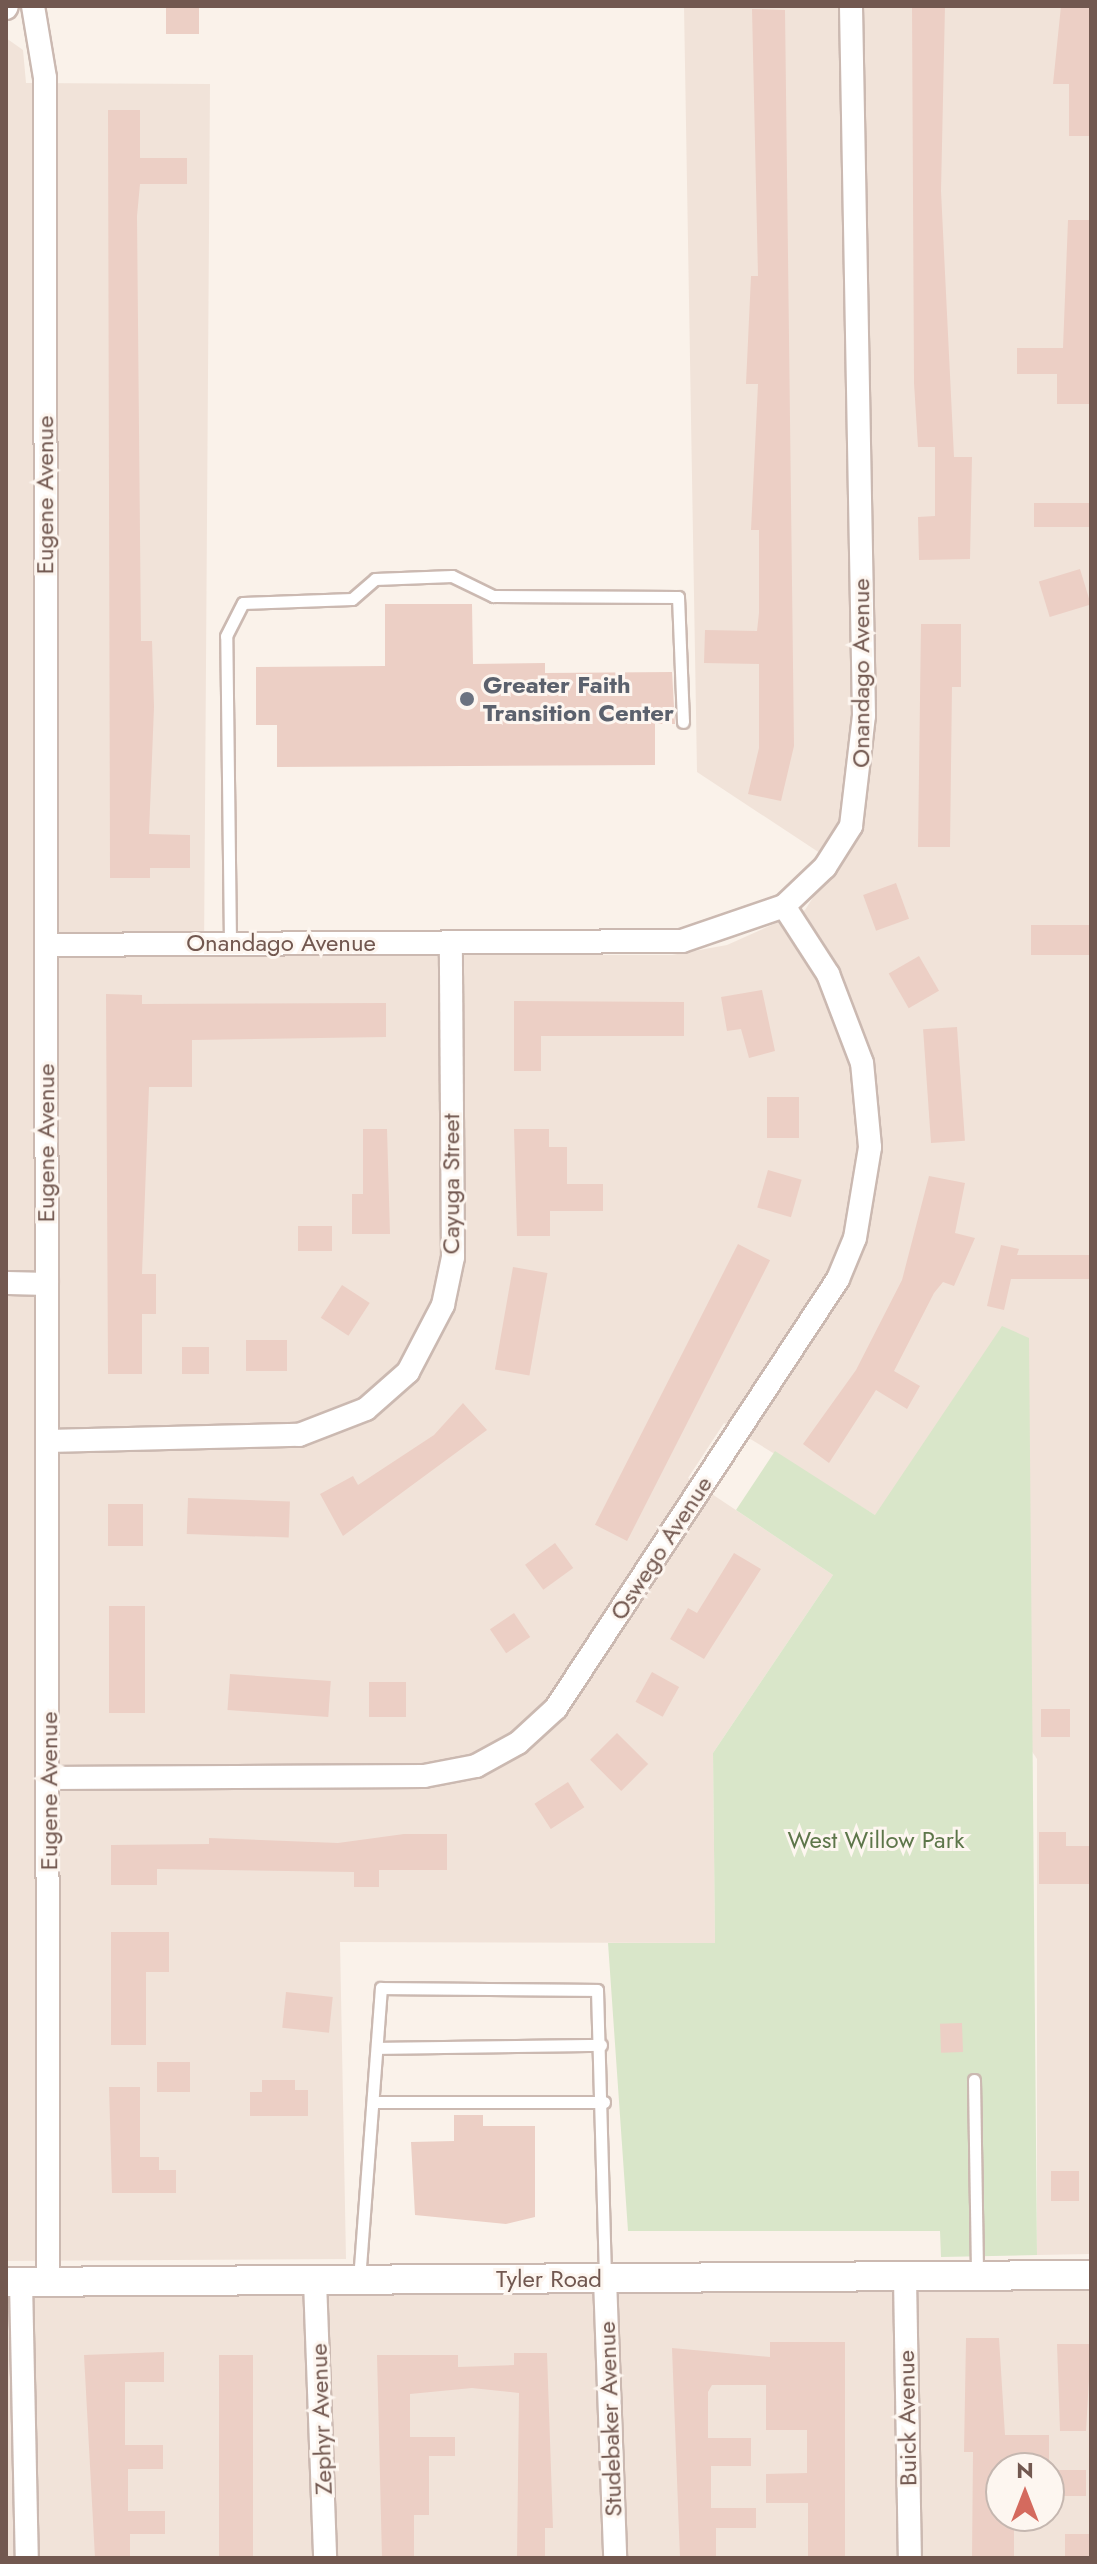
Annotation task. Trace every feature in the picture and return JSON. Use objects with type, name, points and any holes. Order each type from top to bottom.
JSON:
[{"type":"street","name":"Eugene Avenue","points":[[27,2558],[25,2282],[48,1778],[45,78],[33,6]]},
{"type":"street","name":"Onandago Avenue","points":[[46,945],[682,941],[784,906],[825,867],[851,826],[860,775],[851,6]]},
{"type":"street","name":"Oswego Avenue","points":[[48,1778],[424,1776],[476,1766],[518,1743],[556,1708],[838,1279],[855,1238],[870,1147],[862,1063],[828,974],[784,906]]},
{"type":"street","name":"Cayuga Street","points":[[48,1441],[299,1435],[366,1409],[408,1372],[443,1305],[453,1257],[451,942]]},
{"type":"street","points":[[6,1283],[47,1284]]},
{"type":"street","name":"Tyler Road","points":[[25,2282],[1091,2275]]},
{"type":"street","name":"Buick Avenue","points":[[905,2278],[910,2558]]},
{"type":"street","name":"Studebaker Avenue","points":[[605,2279],[615,2558]]},
{"type":"street","name":"Zephyr Avenue","points":[[315,2281],[325,2558]]},
{"type":"lane","points":[[230,942],[226,636],[243,603],[352,599],[375,579],[452,576],[493,596],[678,597],[683,722]]},
{"type":"lane","points":[[359,2280],[381,1988],[597,1990],[604,2102],[605,2279]]},
{"type":"lane","points":[[377,2048],[601,2045]]},
{"type":"lane","points":[[974,2080],[977,2276]]},
{"type":"lane","points":[[373,2102],[604,2102]]},
{"type":"shaded area","points":[[684,6],[1091,6],[1091,2254],[1037,2255],[1037,1759],[875,1515],[724,1423],[688,1478],[833,1575],[713,1753],[715,1943],[340,1942],[346,2259],[6,2261],[6,38],[23,50],[26,83],[210,84],[204,955],[672,955],[727,945],[805,910],[835,863],[697,772]]},
{"type":"shaded area","points":[[1091,2288],[1091,2558],[6,2558],[6,2294]]},
{"type":"green space","name":"West Willow Park","points":[[1002,1326],[1029,1338],[1037,2255],[941,2257],[940,2231],[628,2231],[608,1943],[715,1943],[713,1753],[833,1575],[736,1510],[775,1451],[875,1515]]},
{"type":"building","points":[[166,6],[199,6],[199,34],[166,34]]},
{"type":"building","points":[[912,6],[945,6],[941,191],[954,457],[972,457],[970,559],[919,560],[918,517],[935,516],[935,447],[918,447],[914,383]]},
{"type":"building","points":[[1061,6],[1091,6],[1091,136],[1069,136],[1069,84],[1053,84]]},
{"type":"building","points":[[752,9],[785,10],[794,746],[781,801],[748,794],[759,748],[759,664],[704,663],[705,630],[757,631],[759,613],[759,530],[751,530],[758,384],[746,384],[751,276],[758,276]]},
{"type":"building","points":[[108,110],[140,110],[140,158],[187,158],[187,184],[140,184],[137,216],[141,641],[152,641],[154,707],[149,834],[190,835],[190,868],[150,868],[150,878],[110,878]]},
{"type":"building","points":[[1068,220],[1091,220],[1091,404],[1057,404],[1057,374],[1017,374],[1017,348],[1063,348]]},
{"type":"building","points":[[1034,503],[1091,503],[1091,527],[1034,527]]},
{"type":"building","points":[[1080,569],[1091,604],[1050,617],[1039,582]]},
{"type":"building","name":"Greater Faith Transition Center","points":[[385,604],[472,604],[473,664],[545,663],[545,673],[672,672],[675,724],[655,724],[655,765],[277,767],[277,725],[256,725],[256,667],[385,666]]},
{"type":"building","points":[[921,624],[961,624],[961,687],[952,687],[950,847],[918,847]]},
{"type":"building","points":[[896,883],[909,919],[876,931],[863,895]]},
{"type":"building","points":[[1031,925],[1091,925],[1091,955],[1031,955]]},
{"type":"building","points":[[919,956],[939,991],[909,1008],[889,974]]},
{"type":"building","points":[[762,990],[775,1051],[749,1058],[741,1029],[727,1031],[721,997]]},
{"type":"building","points":[[106,994],[142,995],[142,1004],[386,1003],[386,1037],[192,1040],[192,1087],[149,1087],[142,1274],[156,1274],[156,1314],[142,1314],[142,1374],[108,1374]]},
{"type":"building","points":[[514,1001],[684,1002],[684,1036],[541,1036],[541,1071],[514,1071]]},
{"type":"building","points":[[957,1027],[965,1141],[931,1143],[923,1029]]},
{"type":"building","points":[[767,1097],[799,1097],[799,1138],[767,1138]]},
{"type":"building","points":[[363,1129],[387,1129],[390,1234],[352,1234],[352,1194],[363,1194]]},
{"type":"building","points":[[514,1129],[549,1129],[549,1147],[567,1147],[567,1184],[603,1184],[603,1211],[550,1211],[550,1236],[517,1236]]},
{"type":"building","points":[[768,1170],[802,1180],[791,1217],[757,1207]]},
{"type":"building","points":[[929,1176],[965,1183],[955,1233],[975,1238],[954,1286],[943,1282],[934,1293],[894,1371],[920,1386],[907,1409],[876,1390],[829,1463],[803,1444],[856,1370],[902,1280]]},
{"type":"building","points":[[298,1226],[332,1226],[332,1251],[298,1251]]},
{"type":"building","points":[[738,1244],[770,1260],[627,1541],[595,1525]]},
{"type":"building","points":[[1001,1245],[1019,1249],[1017,1255],[1091,1255],[1091,1279],[1011,1279],[1004,1310],[987,1306]]},
{"type":"building","points":[[513,1267],[547,1273],[529,1375],[495,1369]]},
{"type":"building","points":[[342,1285],[370,1303],[348,1336],[321,1318]]},
{"type":"building","points":[[246,1340],[287,1340],[287,1371],[246,1371]]},
{"type":"building","points":[[182,1347],[209,1347],[209,1374],[182,1374]]},
{"type":"building","points":[[463,1403],[487,1430],[343,1536],[320,1494],[353,1476],[358,1485],[434,1435]]},
{"type":"building","points":[[188,1498],[290,1502],[289,1538],[187,1534]]},
{"type":"building","points":[[108,1504],[143,1504],[143,1546],[108,1546]]},
{"type":"building","points":[[555,1543],[573,1568],[543,1590],[525,1565]]},
{"type":"building","points":[[734,1553],[761,1569],[704,1659],[670,1639],[688,1608],[697,1613]]},
{"type":"building","points":[[109,1606],[145,1606],[145,1713],[109,1713]]},
{"type":"building","points":[[514,1613],[530,1637],[506,1653],[490,1629]]},
{"type":"building","points":[[652,1672],[679,1687],[663,1717],[636,1702]]},
{"type":"building","points":[[230,1674],[331,1681],[328,1717],[227,1710]]},
{"type":"building","points":[[369,1682],[406,1682],[406,1717],[369,1717]]},
{"type":"building","points":[[1041,1709],[1070,1709],[1070,1737],[1041,1737]]},
{"type":"building","points":[[617,1733],[648,1764],[621,1791],[590,1760]]},
{"type":"building","points":[[568,1782],[584,1807],[551,1829],[534,1804]]},
{"type":"building","points":[[1039,1832],[1066,1832],[1066,1846],[1091,1846],[1091,1884],[1039,1884]]},
{"type":"building","points":[[404,1834],[447,1834],[447,1870],[379,1870],[379,1887],[354,1887],[354,1872],[157,1869],[157,1885],[111,1885],[111,1845],[209,1844],[209,1838],[338,1843]]},
{"type":"building","points":[[111,1932],[169,1932],[169,1972],[146,1972],[146,2045],[111,2045]]},
{"type":"building","points":[[286,1992],[333,1997],[329,2033],[282,2028]]},
{"type":"building","points":[[962,2023],[963,2052],[941,2053],[940,2024]]},
{"type":"building","points":[[157,2062],[190,2062],[190,2092],[157,2092]]},
{"type":"building","points":[[262,2080],[295,2080],[295,2090],[308,2090],[308,2116],[250,2116],[250,2092],[262,2092]]},
{"type":"building","points":[[109,2087],[140,2087],[140,2157],[159,2157],[159,2170],[176,2170],[176,2193],[112,2193]]},
{"type":"building","points":[[454,2115],[483,2115],[483,2126],[535,2126],[535,2217],[506,2224],[415,2215],[411,2142],[454,2141]]},
{"type":"building","points":[[1051,2171],[1079,2171],[1079,2201],[1051,2201]]},
{"type":"building","points":[[966,2338],[999,2338],[1005,2435],[1049,2435],[1049,2452],[985,2452],[985,2532],[1014,2532],[1014,2558],[972,2558],[973,2452],[964,2452]]},
{"type":"building","points":[[770,2342],[845,2342],[845,2558],[808,2558],[808,2503],[766,2503],[766,2474],[807,2473],[807,2430],[766,2430],[766,2385],[712,2385],[708,2392],[708,2438],[751,2438],[751,2466],[711,2466],[711,2508],[756,2508],[756,2528],[716,2528],[716,2558],[680,2558],[672,2348],[770,2357]]},
{"type":"building","points":[[1057,2344],[1091,2344],[1086,2431],[1060,2431]]},
{"type":"building","points":[[164,2352],[164,2382],[125,2382],[125,2445],[163,2445],[163,2469],[128,2469],[128,2511],[165,2511],[165,2534],[130,2534],[130,2558],[95,2558],[84,2355]]},
{"type":"building","points":[[514,2353],[547,2353],[553,2528],[545,2528],[545,2558],[517,2558],[519,2393],[472,2388],[410,2394],[410,2437],[455,2437],[455,2456],[429,2456],[429,2515],[414,2515],[414,2558],[382,2558],[377,2355],[458,2355],[458,2367],[514,2365]]},
{"type":"building","points":[[219,2355],[253,2355],[253,2558],[219,2558]]},
{"type":"building","points":[[1065,2470],[1086,2470],[1086,2496],[1065,2496]]},
{"type":"building","points":[[1065,2534],[1090,2534],[1090,2558],[1065,2558]]},
{"type":"place","name":"Greater Faith Transition Center","points":[[467,699]]}]
